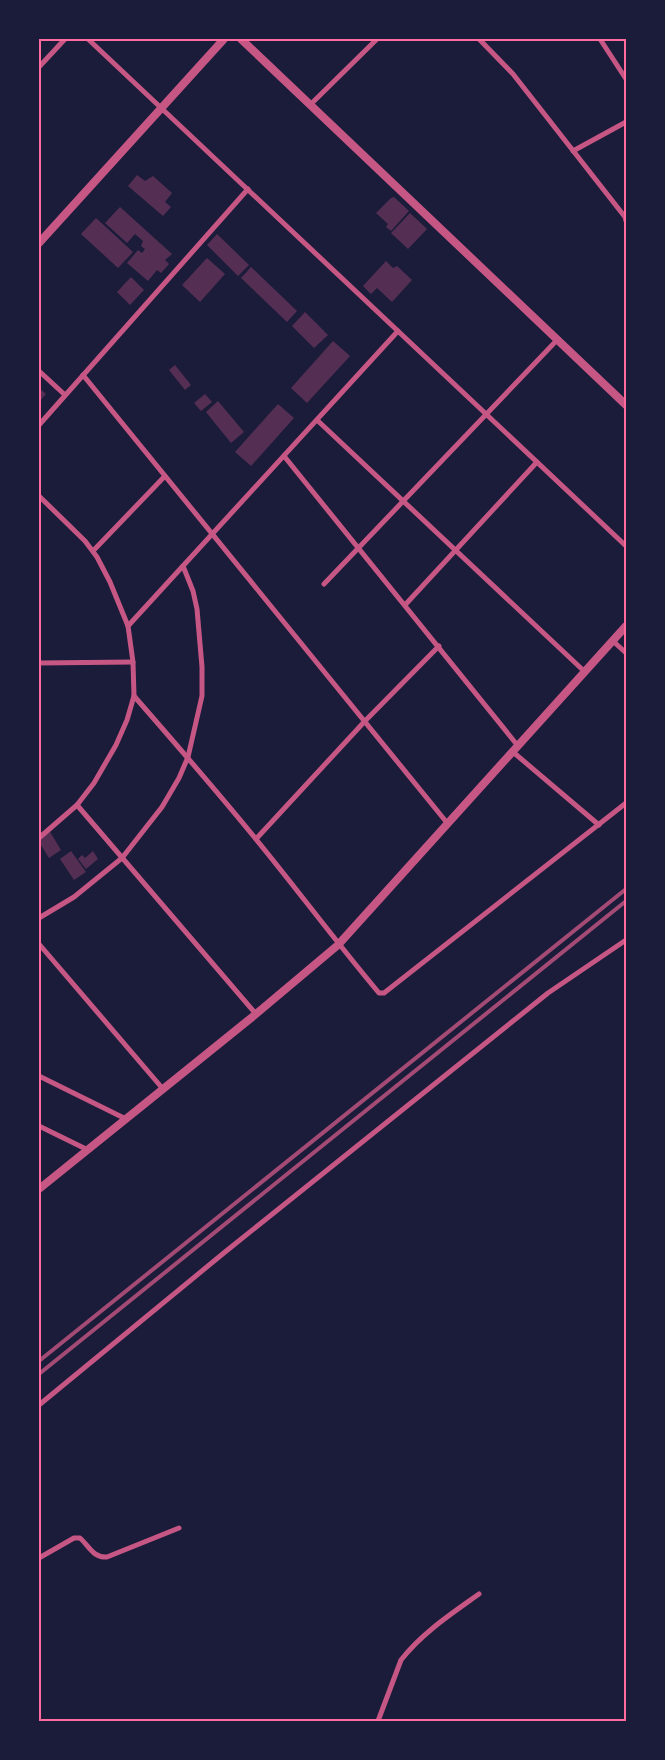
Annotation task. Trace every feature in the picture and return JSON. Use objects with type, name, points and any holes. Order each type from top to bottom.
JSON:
[{"type":"street","points":[[39,67],[65,39]]},
{"type":"street","points":[[88,39],[626,546]]},
{"type":"street","points":[[39,243],[224,39]]},
{"type":"street","points":[[242,39],[558,339],[622,396],[626,405]]},
{"type":"street","points":[[310,105],[376,39]]},
{"type":"street","points":[[479,39],[513,74],[626,218]]},
{"type":"street","points":[[600,39],[626,79]]},
{"type":"street","points":[[573,151],[626,122]]},
{"type":"street","points":[[39,425],[248,189]]},
{"type":"street","points":[[128,626],[398,331]]},
{"type":"street","points":[[324,584],[558,339]]},
{"type":"street","points":[[39,371],[65,395]]},
{"type":"street","points":[[83,375],[448,824]]},
{"type":"street","points":[[317,420],[585,672]]},
{"type":"street","points":[[284,456],[438,646],[516,749],[599,825]]},
{"type":"street","points":[[405,605],[537,462]]},
{"type":"street","points":[[93,551],[165,476]]},
{"type":"street","points":[[39,496],[85,541],[93,551],[110,582],[128,626],[133,662],[134,696],[127,720],[116,745],[94,783],[77,805],[39,838]]},
{"type":"street","points":[[39,918],[74,897],[122,858],[162,807],[179,778],[188,757],[202,696],[202,667],[197,609],[193,591],[183,566]]},
{"type":"street","points":[[39,1189],[256,1014],[338,945],[626,626]]},
{"type":"street","points":[[613,641],[626,653]]},
{"type":"street","points":[[256,839],[365,721],[438,646]]},
{"type":"street","points":[[39,663],[133,662]]},
{"type":"street","points":[[134,696],[256,839],[338,945],[379,993],[384,993],[626,803]]},
{"type":"street","points":[[77,805],[256,1014]]},
{"type":"street","points":[[39,1406],[225,1252],[548,993],[626,940]]},
{"type":"street","points":[[39,944],[163,1089]]},
{"type":"street","points":[[39,1076],[126,1119]]},
{"type":"street","points":[[39,1126],[88,1150]]},
{"type":"street","points":[[39,1558],[74,1538],[80,1538],[100,1557],[107,1557],[179,1528]]},
{"type":"street","points":[[378,1721],[401,1660],[425,1634],[479,1594]]},
{"type":"building","points":[[137,175],[145,181],[153,176],[172,193],[165,202],[171,207],[163,216],[128,186]]},
{"type":"building","points":[[394,197],[409,211],[391,231],[386,227],[388,224],[376,213]]},
{"type":"building","points":[[120,207],[172,254],[165,260],[169,264],[161,273],[157,270],[148,281],[127,263],[138,250],[142,253],[145,249],[141,246],[143,241],[135,234],[127,243],[105,223]]},
{"type":"building","points":[[410,213],[427,229],[408,249],[391,233]]},
{"type":"building","points":[[96,218],[133,252],[118,268],[81,234]]},
{"type":"building","points":[[217,234],[249,265],[238,276],[207,245]]},
{"type":"building","points":[[207,258],[225,274],[200,302],[182,285]]},
{"type":"building","points":[[386,261],[393,268],[397,266],[412,280],[392,302],[377,288],[371,294],[363,286]]},
{"type":"building","points":[[251,267],[297,311],[287,322],[241,278]]},
{"type":"building","points":[[131,277],[144,290],[130,305],[117,292]]},
{"type":"building","points":[[305,312],[328,335],[314,348],[292,326]]},
{"type":"building","points":[[333,341],[350,356],[307,403],[291,388]]},
{"type":"building","points":[[175,365],[191,385],[185,390],[169,370]]},
{"type":"building","points":[[39,388],[46,394],[39,402]]},
{"type":"building","points":[[205,394],[212,402],[201,411],[194,403]]},
{"type":"building","points":[[218,401],[244,432],[231,443],[206,412]]},
{"type":"building","points":[[278,404],[294,418],[251,466],[235,452]]},
{"type":"building","points":[[49,830],[61,850],[49,858],[39,842],[39,836]]},
{"type":"building","points":[[71,851],[86,872],[74,880],[60,859]]},
{"type":"building","points":[[93,851],[98,859],[86,869],[78,859],[82,855],[85,858]]},
{"type":"railway","points":[[39,1361],[626,889]]},
{"type":"railway","points":[[39,1374],[626,901]]}]
